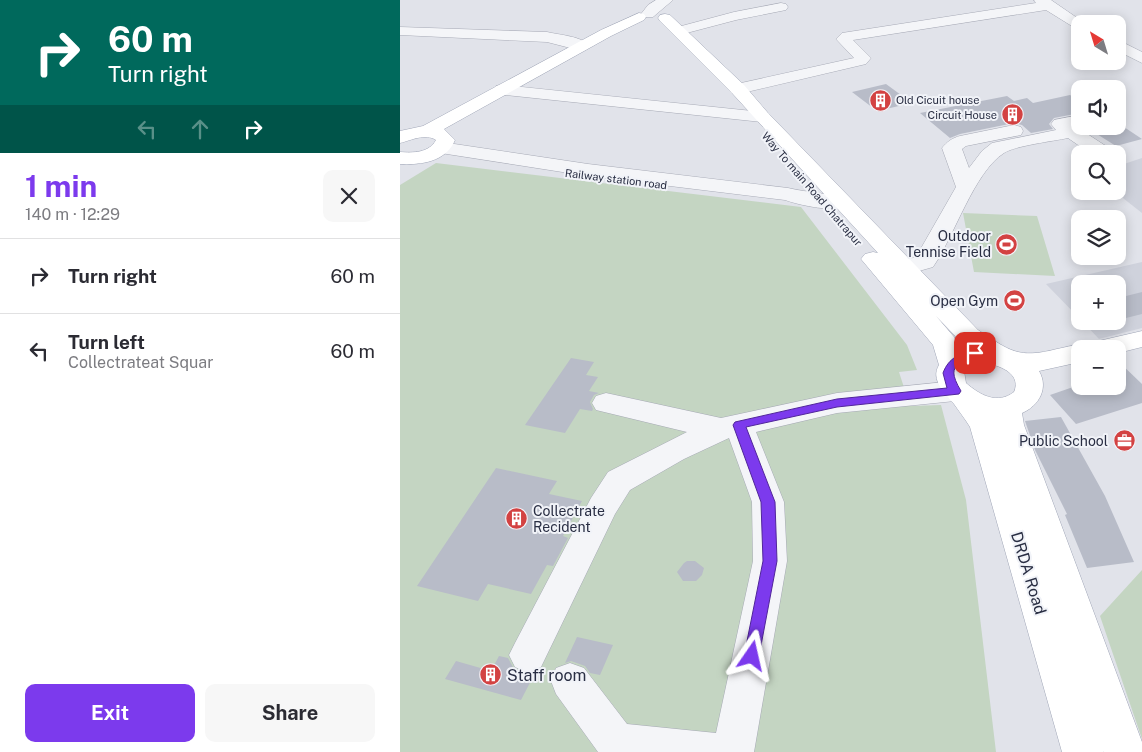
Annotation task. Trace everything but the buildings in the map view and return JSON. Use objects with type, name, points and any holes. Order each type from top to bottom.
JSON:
[{"type":"main road","points":[[402,160],[434,142],[508,91],[582,46],[606,33],[655,20]]},
{"type":"main road","points":[[508,91],[655,20]]},
{"type":"main road","name":"Way To main Road Chatrapur","points":[[655,20],[738,89],[756,117]]},
{"type":"main road","name":"Way To main Road Chatrapur","points":[[655,20],[756,117],[830,196],[945,343],[957,385]]},
{"type":"main road","points":[[400,137],[434,142]]},
{"type":"main road","points":[[830,196],[905,268],[969,336],[1023,369],[1029,378],[1019,398]]},
{"type":"main road","points":[[1126,343],[1142,339]]},
{"type":"main road","points":[[1071,355],[1042,362],[1006,359],[985,353],[967,355],[957,385],[987,408],[1019,398],[1054,376],[1071,372]]},
{"type":"main road","points":[[1126,358],[1142,354]]},
{"type":"main road","name":"DRDA Road","points":[[957,385],[984,424],[1083,752]]},
{"type":"main road","name":"DRDA Road","points":[[1019,398],[1009,424],[1125,752]]},
{"type":"street","points":[[666,0],[653,8],[655,20],[734,16],[781,7]]},
{"type":"street","points":[[738,89],[860,61],[863,58],[844,39],[847,36],[1045,3],[1071,19]]},
{"type":"street","points":[[400,31],[547,37],[606,33]]},
{"type":"street","points":[[400,45],[426,32]]},
{"type":"street","points":[[547,37],[582,46]]},
{"type":"street","points":[[1126,50],[1142,58]]},
{"type":"street","points":[[508,91],[756,117]]},
{"type":"street","points":[[905,268],[925,262],[966,187],[992,151],[999,147],[1071,127]]},
{"type":"street","points":[[966,187],[952,148],[960,142],[1019,130]]},
{"type":"street","points":[[1085,135],[1095,145]]},
{"type":"street","name":"Railway station road","points":[[434,142],[787,201],[830,196]]},
{"type":"street","points":[[528,655],[602,507],[619,481],[673,451],[730,427],[837,403],[957,385]]},
{"type":"street","points":[[606,403],[730,427]]},
{"type":"street","points":[[730,427],[768,502],[770,561],[733,752]]},
{"type":"street","points":[[570,681],[616,743],[695,751]]},
{"type":"shaded area","points":[[1142,158],[1142,213],[1125,200],[1126,163]]},
{"type":"shaded area","points":[[1142,262],[1142,328],[1099,339],[1090,330],[1126,330],[1126,275],[1085,275]]},
{"type":"shaded area","points":[[1071,278],[1071,310],[1046,284]]},
{"type":"green space","points":[[436,163],[801,207],[907,345],[917,370],[899,372],[910,406],[941,405],[966,500],[996,752],[400,752],[400,185]]},
{"type":"green space","name":"Outdoor Tennise Field","points":[[963,213],[1037,216],[1055,276],[974,272]]},
{"type":"green space","points":[[1142,570],[1142,739],[1100,616]]},
{"type":"place","name":"Old Cicuit house","points":[[880,100]]},
{"type":"place","name":"Circuit House","points":[[1013,115]]},
{"type":"place","name":"Outdoor Tennise Field","points":[[1007,244]]},
{"type":"place","name":"Open Gym","points":[[1014,301]]},
{"type":"place","name":"Public School","points":[[1124,441]]},
{"type":"place","name":"Collectrate Recident","points":[[517,519]]},
{"type":"place","name":"Staff room","points":[[491,675]]},
{"type":"route","points":[[752,656],[770,561],[768,502],[745,436],[739,425],[837,403],[955,391],[948,373],[952,365],[959,359],[975,353]]}]
